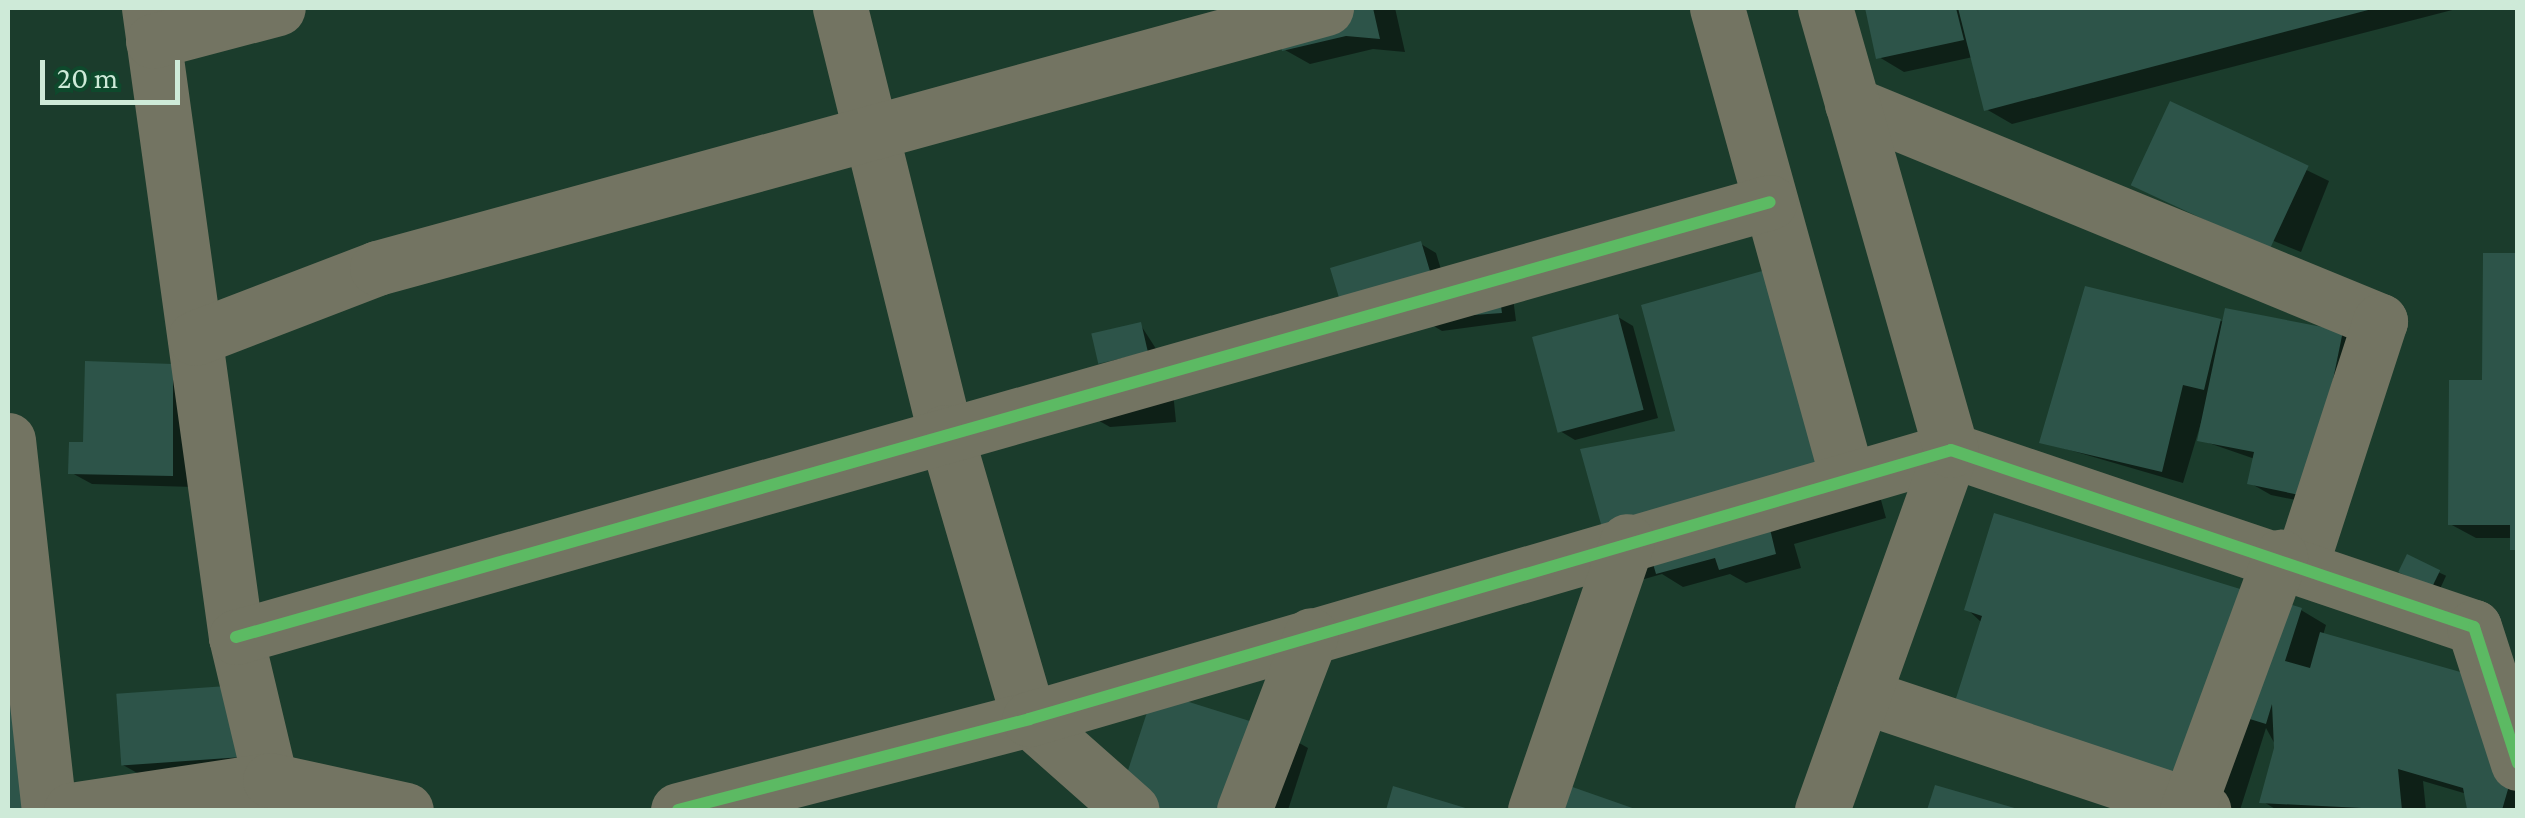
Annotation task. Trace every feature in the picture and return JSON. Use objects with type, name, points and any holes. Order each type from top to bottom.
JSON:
[{"type":"street","points":[[270,780],[236,637],[151,24],[278,8]]},
{"type":"street","points":[[840,8],[945,432],[1029,718],[1132,810]]},
{"type":"street","points":[[195,338],[376,268],[1326,8]]},
{"type":"street","points":[[1717,8],[1847,476]]},
{"type":"street","points":[[1822,810],[1951,450],[1824,8]]},
{"type":"street","points":[[1852,104],[2380,321],[2193,809],[1863,696]]},
{"type":"street","points":[[236,637],[945,432],[1770,202]]},
{"type":"street","points":[[8,440],[49,810]]},
{"type":"street","points":[[678,810],[1029,718],[1847,476],[1951,450],[2291,561],[2474,627],[2518,763]]},
{"type":"street","points":[[1535,810],[1627,540]]},
{"type":"street","points":[[1244,810],[1311,635]]},
{"type":"street","points":[[71,810],[270,780],[406,810]]},
{"type":"building","points":[[1272,8],[1373,8],[1380,39],[1346,36],[1282,51]]},
{"type":"building","points":[[1865,8],[1956,8],[1964,40],[1876,59]]},
{"type":"building","points":[[1958,8],[2372,8],[2372,9],[1984,111]]},
{"type":"building","points":[[2170,101],[2309,166],[2269,250],[2131,185]]},
{"type":"building","points":[[1421,241],[1435,288],[1497,279],[1502,313],[1347,324],[1330,268]]},
{"type":"building","points":[[2483,253],[2518,253],[2518,550],[2510,550],[2510,525],[2448,525],[2449,380],[2482,380]]},
{"type":"building","points":[[1794,262],[1862,504],[1770,529],[1776,554],[1719,570],[1715,558],[1656,574],[1651,557],[1613,567],[1580,449],[1675,431],[1641,305]]},
{"type":"building","points":[[2085,286],[2221,319],[2204,390],[2183,385],[2162,472],[2039,443]]},
{"type":"building","points":[[2225,308],[2343,331],[2309,497],[2247,484],[2254,452],[2197,441]]},
{"type":"building","points":[[1618,314],[1644,410],[1558,433],[1532,337]]},
{"type":"building","points":[[1141,322],[1148,352],[1098,364],[1091,333]]},
{"type":"building","points":[[85,361],[173,364],[173,476],[68,474],[69,442],[83,442]]},
{"type":"building","points":[[1994,513],[2302,608],[2285,661],[2310,668],[2320,632],[2499,683],[2513,772],[2502,810],[2467,809],[2463,788],[2398,769],[2402,810],[2259,803],[2274,748],[2272,704],[2266,724],[2240,716],[2211,810],[1945,733],[1982,616],[1964,610]]},
{"type":"building","points":[[2407,554],[2440,570],[2431,588],[2398,572]]},
{"type":"building","points":[[8,643],[27,810],[8,810]]},
{"type":"building","points":[[241,685],[246,757],[121,766],[116,694]]},
{"type":"building","points":[[1154,691],[1288,733],[1263,810],[1115,810]]},
{"type":"building","points":[[1561,783],[1638,810],[1551,810]]},
{"type":"building","points":[[1935,785],[2018,809],[2018,810],[1927,810]]},
{"type":"building","points":[[1393,786],[1472,810],[1386,810]]},
{"type":"cycle path","points":[[236,637],[1770,202]]},
{"type":"cycle path","points":[[678,810],[1029,719],[1951,450],[2474,627],[2518,763]]}]
